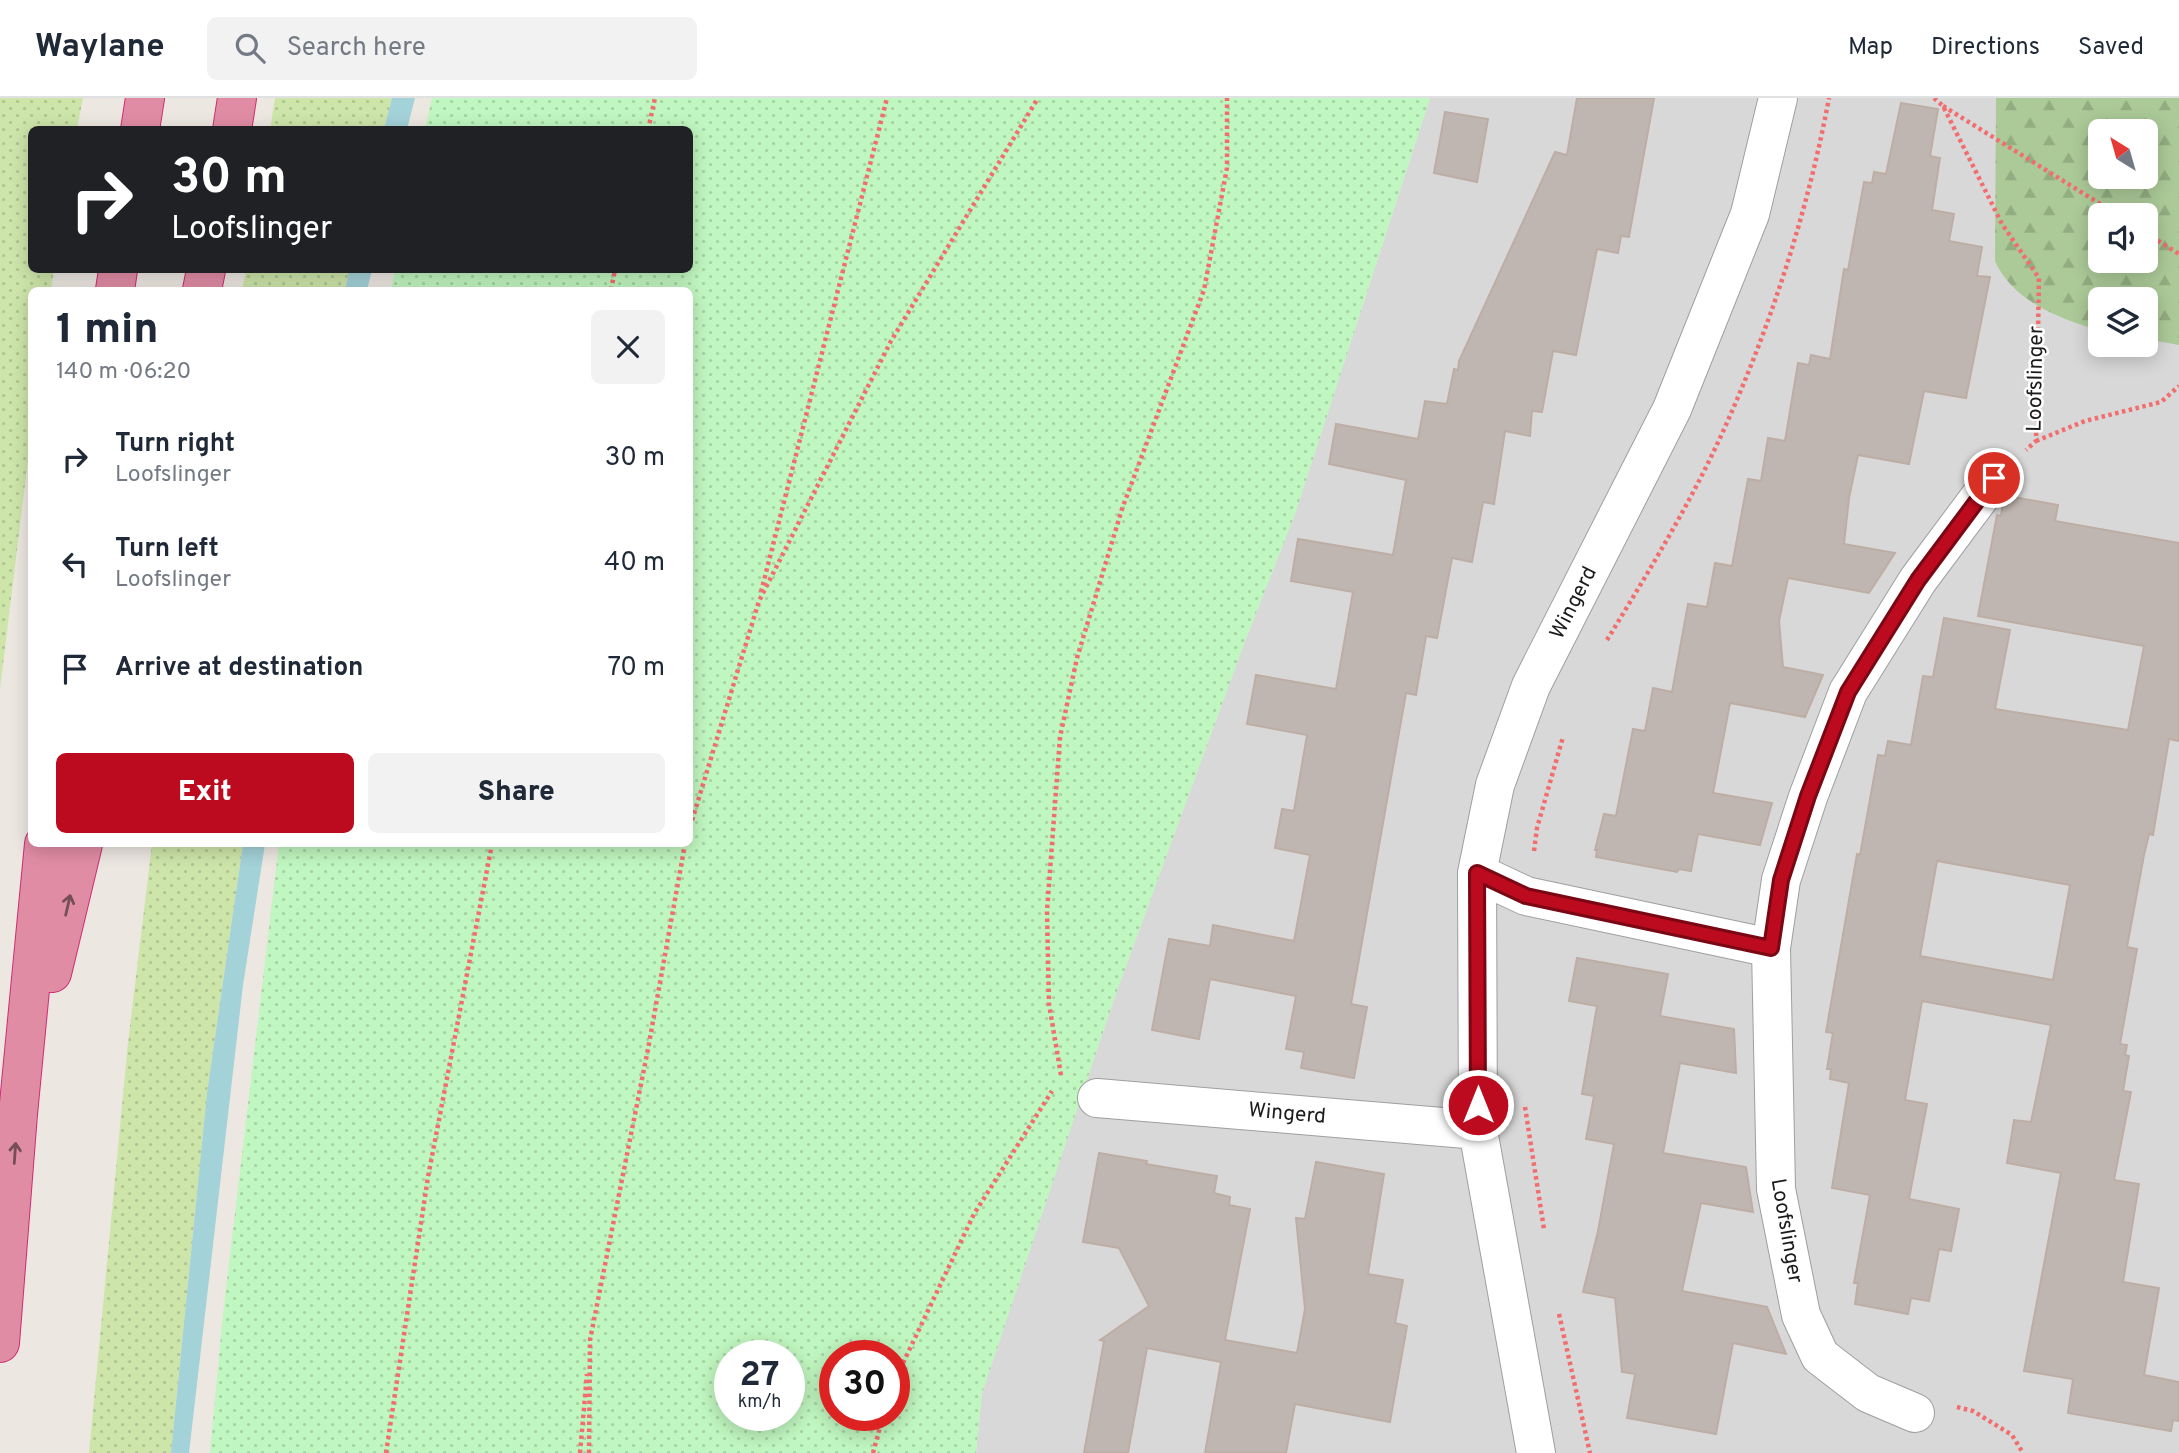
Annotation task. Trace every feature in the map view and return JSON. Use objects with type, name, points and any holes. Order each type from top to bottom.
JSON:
[{"type":"highway","points":[[140,126],[145,98]]},
{"type":"highway","points":[[233,126],[237,98]]},
{"type":"highway","points":[[0,1343],[18,1114],[44,847]]},
{"type":"highway","points":[[18,1114],[82,847]]},
{"type":"street","name":"Wingerd","points":[[1536,1453],[1478,1130],[1477,873],[1495,785],[1531,687],[1672,409],[1750,215],[1778,98]]},
{"type":"street","name":"Loofslinger","points":[[1915,1413],[1868,1393],[1820,1356],[1801,1315],[1776,1189],[1771,948],[1781,880],[1808,796],[1848,692],[1918,580],[1994,478]]},
{"type":"street","points":[[1477,873],[1526,896],[1771,948]]},
{"type":"street","name":"Wingerd","points":[[1097,1098],[1478,1130]]},
{"type":"path","points":[[649,126],[655,98]]},
{"type":"path","points":[[693,817],[759,601],[887,98]]},
{"type":"path","points":[[759,601],[891,341],[1038,98]]},
{"type":"path","points":[[1061,1077],[1049,1004],[1047,911],[1060,737],[1077,658],[1122,509],[1204,290],[1227,168],[1227,98]]},
{"type":"path","points":[[1601,650],[1665,544],[1725,427],[1764,329],[1796,235],[1820,147],[1829,98]]},
{"type":"path","name":"Loofslinger","points":[[1934,98],[1942,106],[2002,224],[2039,278],[2036,441],[1994,478]]},
{"type":"path","points":[[1942,106],[2099,203]]},
{"type":"path","points":[[2158,241],[2179,254]]},
{"type":"path","points":[[2036,441],[2085,421],[2161,402],[2179,386]]},
{"type":"path","points":[[1526,896],[1538,828],[1564,730]]},
{"type":"path","points":[[386,1453],[428,1177],[491,847]]},
{"type":"path","points":[[580,1453],[590,1340],[648,1049],[684,847]]},
{"type":"path","points":[[910,1348],[974,1214],[1054,1088]]},
{"type":"path","points":[[1525,1104],[1546,1241]]},
{"type":"path","points":[[1557,1305],[1590,1453]]},
{"type":"path","points":[[589,1453],[590,1340]]},
{"type":"path","points":[[1915,1413],[1949,1405],[1973,1411],[2012,1435],[2023,1453]]},
{"type":"path","points":[[873,1453],[879,1431]]},
{"type":"shaded area","points":[[1430,98],[2179,98],[2179,1453],[976,1453],[982,1393],[1114,999],[1245,641],[1295,514]]},
{"type":"green space","points":[[0,98],[83,98],[78,126],[28,126],[28,273],[54,273],[51,287],[28,287],[28,460],[0,689]]},
{"type":"green space","points":[[275,98],[392,98],[385,126],[271,126]]},
{"type":"green space","points":[[432,98],[1430,98],[1295,514],[1245,641],[1114,999],[982,1393],[976,1453],[210,1453],[223,1314],[279,847],[693,847],[693,287],[392,287],[394,273],[693,273],[693,126],[426,126]]},
{"type":"green space","points":[[1996,98],[2179,98],[2179,345],[2158,341],[2158,287],[2088,287],[2088,327],[2039,306],[2013,287],[1995,261]]},
{"type":"green space","points":[[245,273],[348,273],[346,287],[243,287]]},
{"type":"green space","points":[[152,847],[243,847],[207,1093],[171,1453],[89,1453],[128,1043]]},
{"type":"water","points":[[392,98],[415,98],[408,126],[385,126]]},
{"type":"water","points":[[348,273],[371,273],[368,287],[346,287]]},
{"type":"water","points":[[243,847],[265,847],[243,985],[189,1453],[171,1453],[207,1093]]},
{"type":"building","points":[[1577,98],[1654,98],[1629,237],[1621,236],[1618,253],[1597,249],[1576,355],[1553,351],[1542,412],[1532,411],[1530,436],[1505,431],[1494,504],[1483,502],[1472,562],[1452,558],[1437,638],[1426,636],[1416,695],[1406,693],[1351,1004],[1367,1007],[1354,1078],[1301,1068],[1304,1052],[1286,1049],[1296,996],[1210,979],[1199,1039],[1152,1030],[1169,939],[1210,946],[1213,925],[1294,941],[1310,855],[1275,848],[1282,809],[1294,811],[1307,735],[1247,724],[1256,675],[1336,689],[1353,592],[1291,581],[1298,539],[1393,555],[1406,480],[1329,464],[1336,424],[1418,439],[1425,401],[1447,404],[1454,369],[1458,370],[1459,361],[1555,152],[1567,155]]},
{"type":"building","points":[[1901,103],[1938,109],[1930,156],[1940,158],[1932,210],[1954,214],[1949,241],[1982,247],[1977,276],[1990,277],[1966,398],[1924,391],[1909,464],[1858,455],[1849,498],[1844,544],[1895,553],[1869,593],[1788,578],[1779,621],[1783,667],[1823,675],[1805,717],[1730,703],[1713,793],[1772,803],[1760,845],[1698,834],[1691,871],[1679,869],[1677,872],[1596,857],[1595,850],[1604,814],[1616,816],[1633,729],[1645,731],[1653,688],[1672,692],[1688,604],[1707,607],[1715,563],[1732,566],[1748,479],[1761,481],[1768,438],[1785,441],[1798,363],[1809,365],[1811,355],[1830,359],[1844,269],[1848,270],[1864,182],[1872,183],[1874,172],[1886,174]]},
{"type":"building","points":[[1445,112],[1488,119],[1477,182],[1434,173]]},
{"type":"building","points":[[2008,496],[2058,505],[2055,521],[2179,543],[2179,741],[2169,739],[2153,835],[2149,834],[2144,855],[2127,947],[2137,949],[2120,1044],[2127,1045],[2125,1055],[2129,1056],[2123,1091],[2131,1092],[2114,1180],[2139,1184],[2123,1282],[2159,1288],[2144,1375],[2179,1382],[2179,1421],[2173,1420],[2171,1431],[2068,1413],[2073,1379],[2024,1371],[2061,1173],[2007,1163],[2014,1120],[2031,1122],[2051,1025],[1922,1001],[1905,1100],[1927,1104],[1909,1199],[1959,1209],[1951,1251],[1939,1249],[1929,1301],[1911,1298],[1908,1314],[1855,1304],[1858,1283],[1854,1283],[1870,1195],[1832,1188],[1849,1083],[1830,1079],[1831,1069],[1827,1069],[1833,1033],[1826,1032],[1857,854],[1860,855],[1878,755],[1885,756],[1888,741],[1911,745],[1923,676],[1933,677],[1944,618],[2010,630],[1995,709],[2128,730],[2144,646],[1978,616],[1997,515],[2001,516],[2003,502]],"holes":[[[1937,861],[2070,885],[2053,980],[1920,956]]]},
{"type":"building","points":[[1577,958],[1668,974],[1660,1016],[1734,1029],[1736,1073],[1680,1063],[1663,1153],[1746,1167],[1753,1212],[1701,1203],[1682,1291],[1767,1307],[1786,1354],[1733,1343],[1716,1434],[1627,1418],[1635,1374],[1622,1372],[1615,1298],[1583,1292],[1598,1231],[1614,1144],[1586,1139],[1594,1096],[1582,1094],[1597,1006],[1569,1001]]},
{"type":"building","points":[[1099,1153],[1217,1176],[1214,1193],[1230,1197],[1229,1205],[1250,1209],[1225,1340],[1297,1353],[1305,1309],[1296,1218],[1305,1219],[1316,1162],[1384,1174],[1368,1274],[1403,1280],[1395,1323],[1407,1326],[1390,1422],[1295,1404],[1286,1453],[1205,1453],[1221,1362],[1147,1348],[1128,1453],[1084,1453],[1104,1341],[1100,1340],[1149,1306],[1119,1248],[1083,1242]]},
{"type":"route","points":[[1478,1105],[1477,873],[1526,896],[1771,948],[1781,880],[1808,796],[1848,692],[1918,580],[1994,478]]}]
